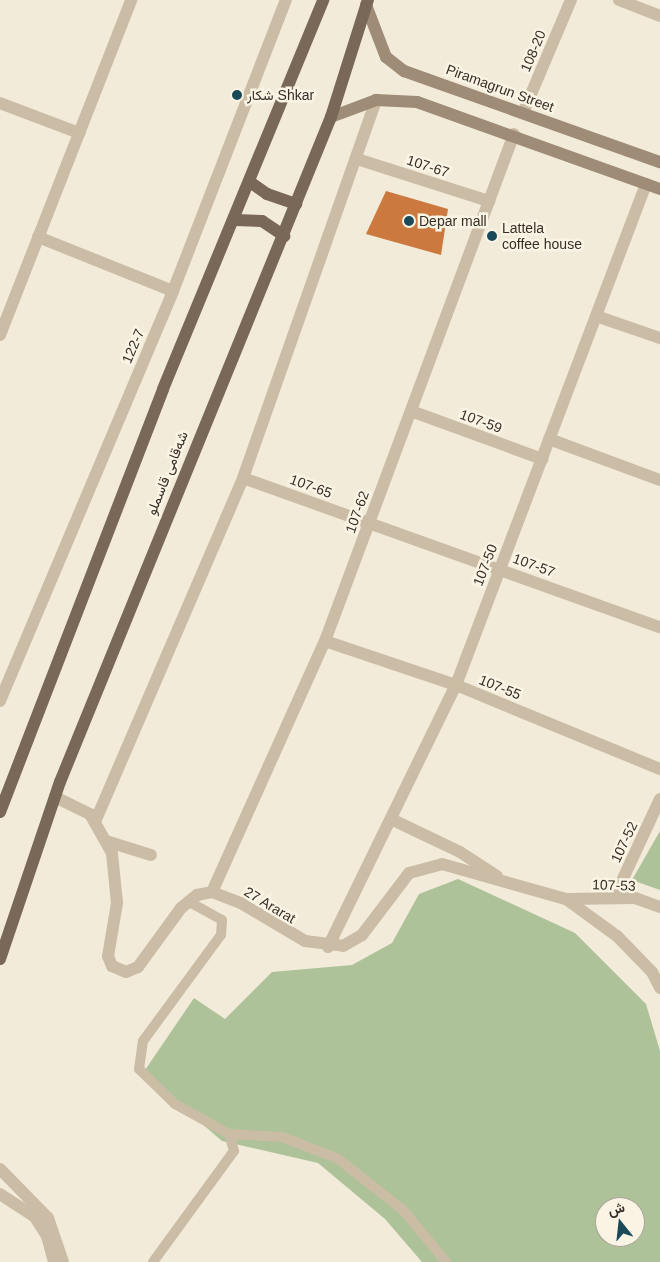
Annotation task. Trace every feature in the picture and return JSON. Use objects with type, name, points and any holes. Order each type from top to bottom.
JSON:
[{"type":"main road","points":[[0,812],[163,389],[235,220],[323,0]]},
{"type":"main road","name":"Piramagrun Street","points":[[367,3],[386,57],[404,72],[660,162]]},
{"type":"main road","name":"شەقامی قاسملو","points":[[0,959],[55,797],[207,413],[284,236],[331,117],[367,3]]},
{"type":"main road","points":[[331,117],[376,100],[418,102],[514,134],[660,189]]},
{"type":"main road","points":[[250,182],[267,194],[296,204]]},
{"type":"main road","points":[[235,220],[262,221],[284,236]]},
{"type":"street","points":[[0,335],[131,0]]},
{"type":"street","name":"122-7","points":[[0,701],[173,291],[286,0]]},
{"type":"street","name":"108-20","points":[[523,113],[571,0]]},
{"type":"street","points":[[619,0],[660,16]]},
{"type":"street","points":[[95,822],[242,478],[357,159],[376,100]]},
{"type":"street","points":[[0,103],[79,133]]},
{"type":"street","name":"107-62","points":[[212,892],[325,641],[514,134]]},
{"type":"street","name":"107-67","points":[[357,159],[489,201]]},
{"type":"street","name":"107-50","points":[[328,947],[393,820],[456,685],[646,184]]},
{"type":"street","points":[[38,238],[173,291]]},
{"type":"street","points":[[596,316],[660,338]]},
{"type":"street","name":"107-59","points":[[411,411],[542,459]]},
{"type":"street","points":[[549,439],[660,480]]},
{"type":"street","name":"107-65","points":[[242,478],[369,523]]},
{"type":"street","name":"107-57","points":[[369,523],[660,627]]},
{"type":"street","name":"107-55","points":[[325,641],[456,685],[660,769]]},
{"type":"street","points":[[55,797],[95,822],[106,841],[117,894],[108,956],[112,966],[126,972],[138,967],[189,902],[212,892]]},
{"type":"street","name":"107-52","points":[[614,898],[660,799]]},
{"type":"street","points":[[393,820],[460,852],[497,876]]},
{"type":"street","points":[[106,841],[151,855]]},
{"type":"street","points":[[328,947],[343,946],[362,936],[399,881],[420,867],[442,864],[497,876],[566,898],[617,936],[652,972],[660,988]]},
{"type":"street","name":"27 Ararat","points":[[212,892],[241,903],[284,932],[328,947]]},
{"type":"street","name":"107-53","points":[[566,898],[635,898],[660,907]]},
{"type":"street","points":[[0,1169],[48,1218],[64,1262]]},
{"type":"street","points":[[0,1194],[35,1217],[47,1236],[54,1262]]},
{"type":"lane","points":[[189,902],[222,920],[221,935],[143,1041],[139,1069],[175,1104],[229,1134],[282,1137],[337,1158],[404,1211],[446,1262]]},
{"type":"lane","points":[[153,1262],[234,1151],[229,1134]]},
{"type":"green space","points":[[660,831],[660,890],[632,880]]},
{"type":"green space","points":[[458,879],[575,933],[646,1004],[660,1051],[660,1262],[422,1262],[385,1219],[318,1163],[222,1141],[143,1073],[194,998],[225,1019],[272,972],[352,965],[392,943],[419,894]]},
{"type":"building","name":"Depar mall","points":[[386,191],[448,209],[441,255],[366,234]]},
{"type":"place","name":"شکار Shkar","points":[[237,95]]},
{"type":"place","name":"Depar mall","points":[[409,221]]},
{"type":"place","name":"Lattela coffee house","points":[[492,236]]}]
